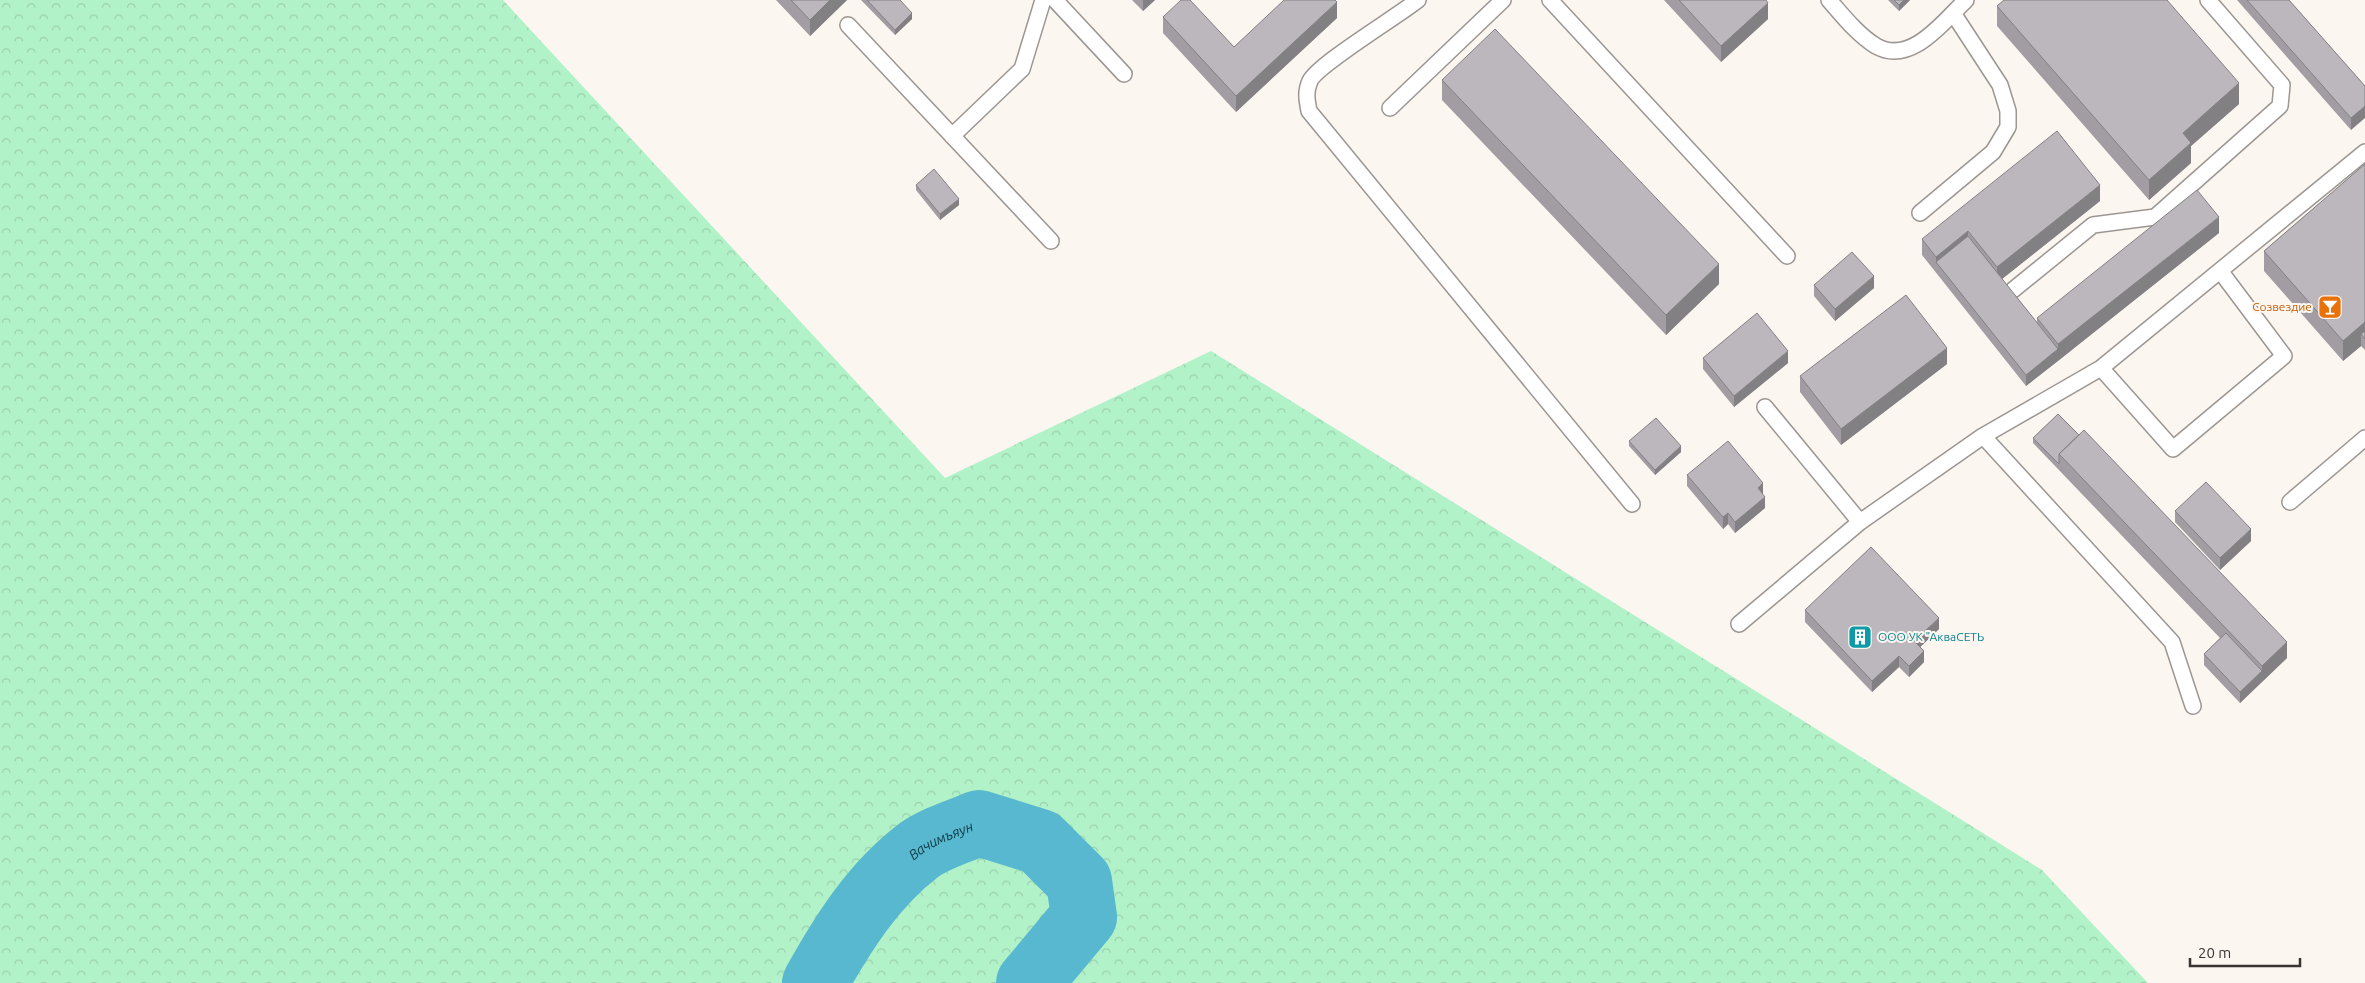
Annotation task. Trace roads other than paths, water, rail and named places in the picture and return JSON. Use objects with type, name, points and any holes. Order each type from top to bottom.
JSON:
[{"type":"lane","points":[[952,136],[1022,69],[1043,0]]},
{"type":"lane","points":[[1055,0],[1124,74]]},
{"type":"lane","points":[[1418,0],[1325,66],[1310,79],[1306,94],[1309,111],[1632,504]]},
{"type":"lane","points":[[1390,108],[1503,0]]},
{"type":"lane","points":[[1550,0],[1787,256]]},
{"type":"lane","points":[[1829,0],[1859,33],[1878,47],[1899,52],[1917,46],[1966,0]]},
{"type":"lane","points":[[2013,290],[2093,225],[2155,217],[2280,106],[2282,85],[2208,0]]},
{"type":"lane","points":[[1920,213],[1993,152],[2008,127],[2008,110],[2000,85],[1953,13]]},
{"type":"lane","points":[[848,25],[1051,241]]},
{"type":"lane","points":[[1739,624],[1860,522],[1983,436],[2101,368],[2365,152]]},
{"type":"lane","points":[[2101,368],[2173,449],[2284,356],[2220,272]]},
{"type":"lane","points":[[1765,407],[1860,522]]},
{"type":"lane","points":[[1983,436],[2172,642],[2193,706]]},
{"type":"lane","points":[[2290,502],[2365,438]]},
{"type":"waterway","name":"Вачимъяун","points":[[815,983],[860,911],[873,894],[902,864],[919,850],[940,838],[979,823],[1040,842],[1079,881],[1084,917],[1029,983]]},
{"type":"place","name":"Созвездие","points":[[2330,307]]},
{"type":"place","name":"ООО УК \"АкваСЕТЬ","points":[[1860,637]]}]
